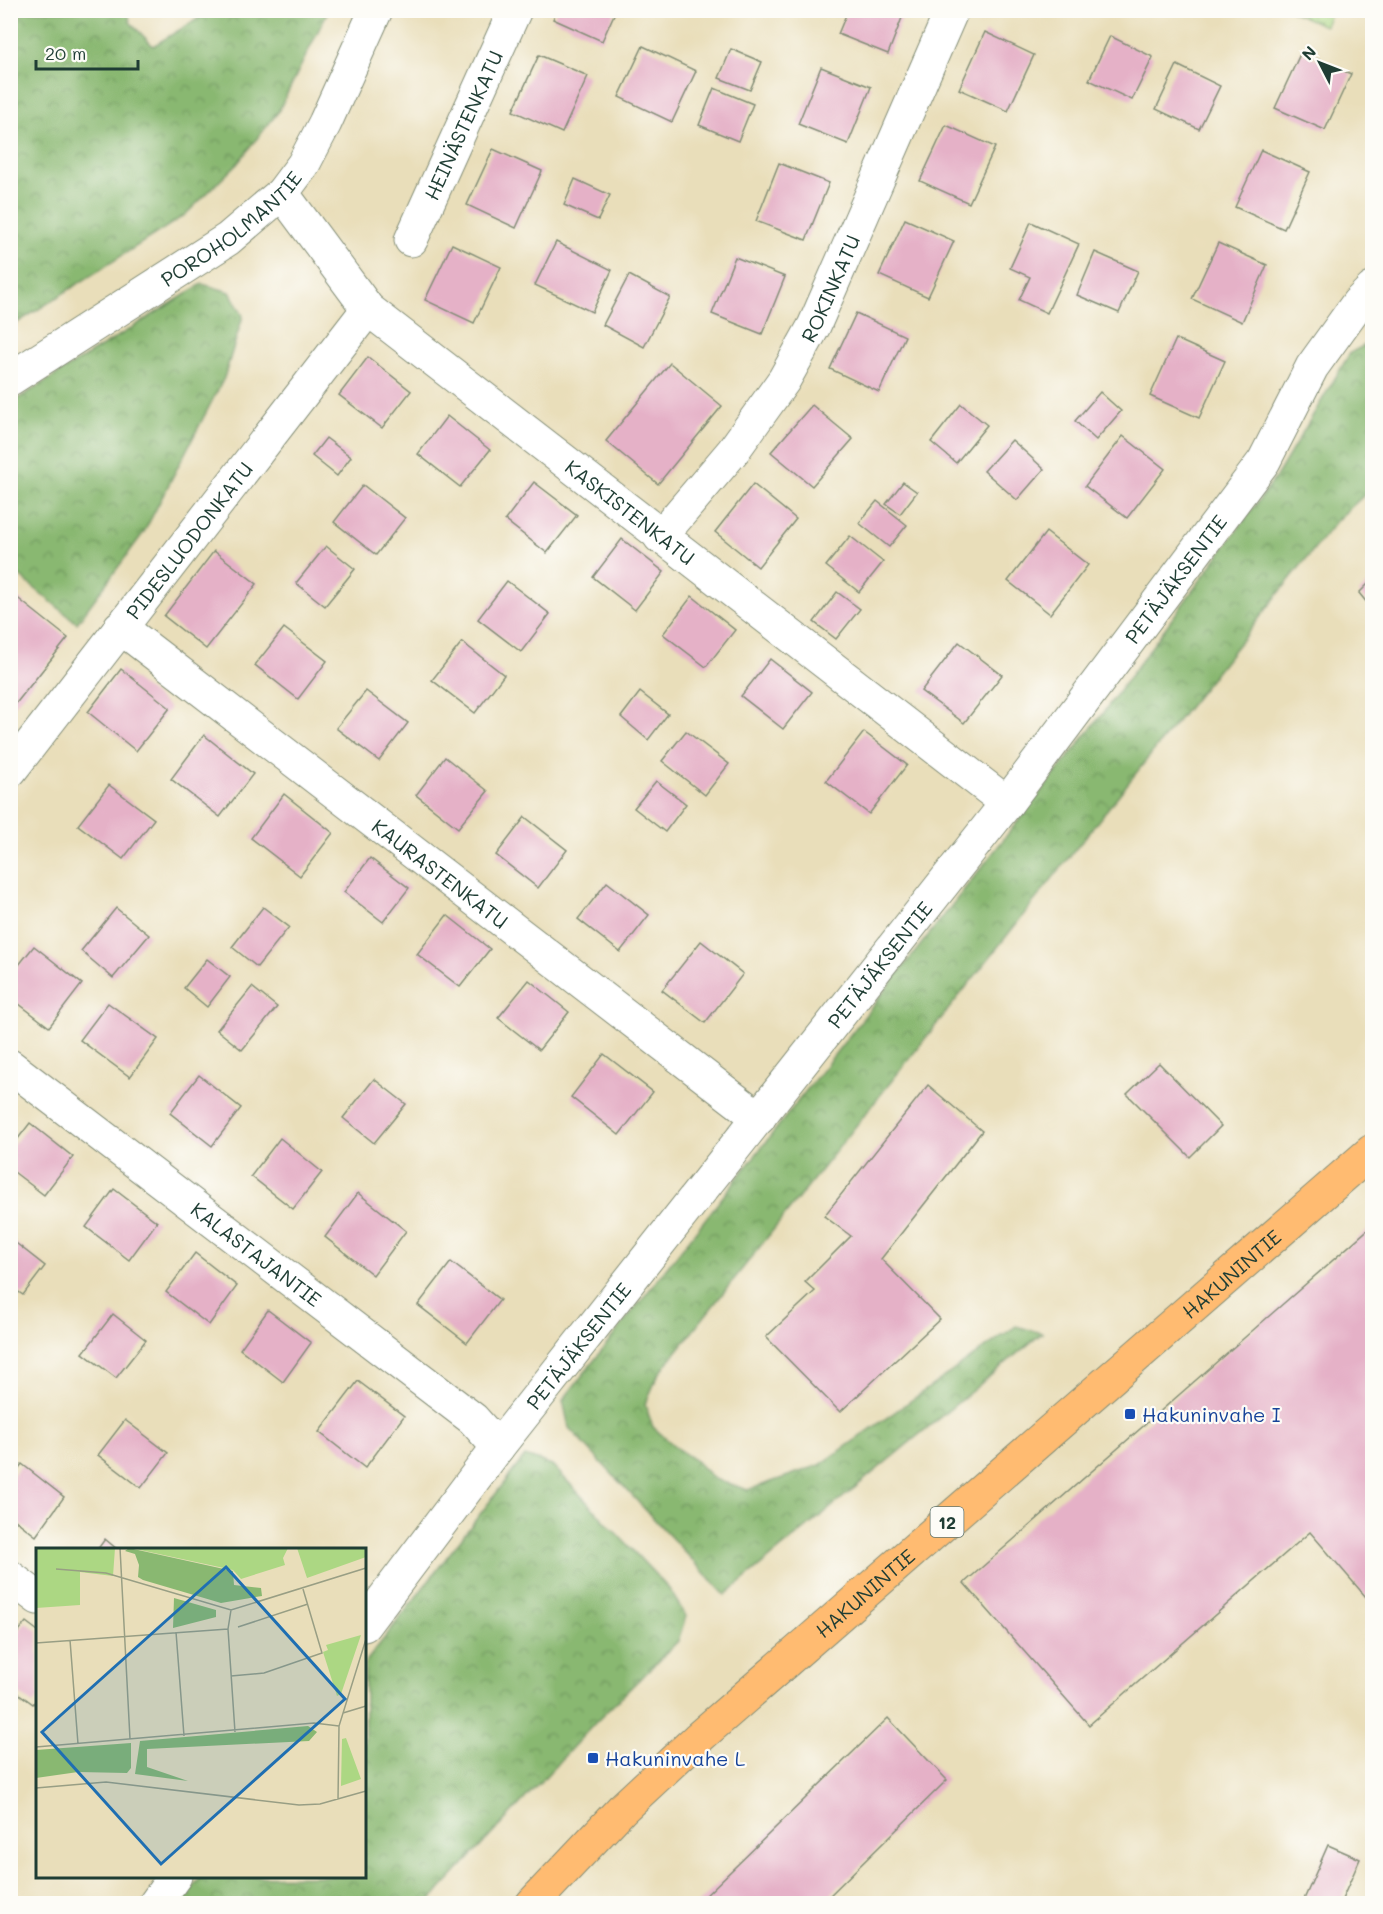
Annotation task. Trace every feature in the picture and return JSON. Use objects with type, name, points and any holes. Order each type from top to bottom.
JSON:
[{"type":"highway","name":"HAKUNINTIE","points":[[532,1904],[622,1809],[697,1738],[1372,1151]]},
{"type":"street","name":"POROHOLMANTIE","points":[[10,379],[228,239],[282,193],[303,165],[325,123],[376,10]]},
{"type":"street","name":"HEINÄSTENKATU","points":[[411,240],[515,10]]},
{"type":"street","name":"ROKINKATU","points":[[660,537],[733,452],[784,380],[814,326],[952,10]]},
{"type":"street","name":"KASKISTENKATU","points":[[282,193],[368,309],[1007,803]]},
{"type":"street","name":"PETÄJÄKSENTIE","points":[[366,1622],[498,1447],[1007,803],[1264,461],[1312,367],[1358,303],[1372,289]]},
{"type":"street","name":"PIDESLUODONKATU","points":[[10,771],[368,309]]},
{"type":"street","name":"KAURASTENKATU","points":[[120,627],[759,1118]]},
{"type":"street","name":"KALASTAJANTIE","points":[[10,1066],[473,1419],[498,1447]]},
{"type":"street","points":[[10,1577],[36,1596]]},
{"type":"street","points":[[155,1904],[174,1878]]},
{"type":"green space","points":[[26,11],[128,11],[130,22],[153,46],[196,20],[205,11],[328,11],[278,112],[237,164],[185,215],[11,327],[10,22]]},
{"type":"green space","points":[[1291,11],[1331,11],[1325,26]]},
{"type":"green space","points":[[202,284],[230,292],[243,316],[224,378],[144,532],[77,623],[11,569],[11,403]]},
{"type":"green space","points":[[1372,341],[1372,488],[1337,520],[658,1375],[645,1405],[653,1427],[679,1450],[696,1461],[714,1479],[748,1490],[820,1465],[1016,1326],[1042,1333],[725,1595],[569,1428],[563,1400],[1103,713],[1276,477],[1350,353]]},
{"type":"green space","points":[[525,1456],[552,1465],[669,1589],[686,1616],[678,1641],[596,1722],[428,1903],[181,1903],[200,1878],[366,1878],[366,1662]]},
{"type":"building","points":[[557,10],[616,10],[602,41],[553,19]]},
{"type":"building","points":[[848,10],[905,10],[888,54],[838,34]]},
{"type":"building","points":[[985,32],[1034,55],[1008,111],[959,89]]},
{"type":"building","points":[[1110,36],[1153,57],[1132,100],[1089,80]]},
{"type":"building","points":[[643,46],[696,71],[672,122],[619,97]]},
{"type":"building","points":[[731,49],[762,62],[750,90],[719,78]]},
{"type":"building","points":[[1301,52],[1351,74],[1325,130],[1275,108]]},
{"type":"building","points":[[539,55],[588,76],[562,133],[513,111]]},
{"type":"building","points":[[1177,65],[1220,86],[1199,129],[1156,109]]},
{"type":"building","points":[[821,67],[871,87],[848,144],[798,124]]},
{"type":"building","points":[[714,88],[753,104],[738,141],[699,125]]},
{"type":"building","points":[[946,125],[995,147],[969,203],[920,181]]},
{"type":"building","points":[[493,149],[542,171],[516,228],[467,205]]},
{"type":"building","points":[[1261,150],[1310,172],[1284,229],[1235,207]]},
{"type":"building","points":[[779,163],[829,183],[806,240],[756,221]]},
{"type":"building","points":[[575,179],[610,195],[598,220],[564,205]]},
{"type":"building","points":[[905,219],[954,241],[928,297],[879,275]]},
{"type":"building","points":[[1031,222],[1079,244],[1047,313],[1019,300],[1030,277],[1010,268]]},
{"type":"building","points":[[556,242],[612,270],[592,312],[535,285]]},
{"type":"building","points":[[1218,243],[1267,265],[1242,322],[1192,299]]},
{"type":"building","points":[[452,244],[501,267],[474,323],[425,300]]},
{"type":"building","points":[[1095,252],[1138,271],[1119,313],[1077,295]]},
{"type":"building","points":[[735,257],[785,277],[762,334],[712,314]]},
{"type":"building","points":[[629,275],[670,297],[644,347],[603,325]]},
{"type":"building","points":[[856,313],[905,336],[879,392],[830,369]]},
{"type":"building","points":[[1176,339],[1225,361],[1199,418],[1150,396]]},
{"type":"building","points":[[368,357],[411,391],[382,428],[339,395]]},
{"type":"building","points":[[670,363],[722,406],[658,484],[606,441]]},
{"type":"building","points":[[1100,392],[1121,411],[1096,440],[1075,421]]},
{"type":"building","points":[[961,404],[987,425],[956,463],[931,442]]},
{"type":"building","points":[[812,405],[853,439],[812,486],[771,452]]},
{"type":"building","points":[[447,416],[490,450],[460,487],[418,454]]},
{"type":"building","points":[[1123,436],[1165,469],[1127,518],[1085,486]]},
{"type":"building","points":[[326,438],[351,457],[337,476],[312,456]]},
{"type":"building","points":[[1012,440],[1044,469],[1017,500],[984,471]]},
{"type":"building","points":[[534,482],[577,515],[547,553],[505,520]]},
{"type":"building","points":[[903,482],[917,492],[900,514],[886,504]]},
{"type":"building","points":[[753,484],[796,519],[758,567],[715,532]]},
{"type":"building","points":[[363,485],[405,518],[376,555],[334,522]]},
{"type":"building","points":[[877,501],[907,525],[889,547],[859,523]]},
{"type":"building","points":[[1046,532],[1088,565],[1050,614],[1008,581]]},
{"type":"building","points":[[850,536],[883,562],[859,592],[826,566]]},
{"type":"building","points":[[622,539],[664,572],[635,610],[593,577]]},
{"type":"building","points":[[326,546],[355,569],[325,606],[296,583]]},
{"type":"building","points":[[214,551],[257,584],[206,649],[164,616]]},
{"type":"building","points":[[1372,580],[1372,609],[1359,593]]},
{"type":"building","points":[[507,581],[550,614],[521,652],[478,619]]},
{"type":"building","points":[[10,592],[68,638],[10,711]]},
{"type":"building","points":[[837,592],[860,609],[836,639],[814,622]]},
{"type":"building","points":[[692,596],[735,630],[706,667],[663,634]]},
{"type":"building","points":[[284,628],[327,661],[298,699],[255,665]]},
{"type":"building","points":[[462,642],[504,675],[475,713],[432,680]]},
{"type":"building","points":[[959,642],[1002,675],[964,723],[921,691]]},
{"type":"building","points":[[770,659],[812,692],[783,729],[741,696]]},
{"type":"building","points":[[121,669],[170,708],[136,751],[88,712]]},
{"type":"building","points":[[366,691],[408,723],[379,761],[336,728]]},
{"type":"building","points":[[640,692],[668,714],[648,740],[621,717]]},
{"type":"building","points":[[686,731],[729,764],[705,795],[662,761]]},
{"type":"building","points":[[864,732],[907,765],[869,814],[826,781]]},
{"type":"building","points":[[204,735],[253,774],[220,817],[171,779]]},
{"type":"building","points":[[445,757],[488,791],[458,828],[416,795]]},
{"type":"building","points":[[656,781],[686,804],[665,832],[634,808]]},
{"type":"building","points":[[109,785],[154,819],[123,859],[78,825]]},
{"type":"building","points":[[284,794],[333,833],[300,876],[251,838]]},
{"type":"building","points":[[525,817],[567,850],[538,888],[496,855]]},
{"type":"building","points":[[370,858],[409,888],[383,922],[344,892]]},
{"type":"building","points":[[607,882],[649,915],[620,952],[578,919]]},
{"type":"building","points":[[263,907],[289,927],[257,967],[232,947]]},
{"type":"building","points":[[116,908],[149,935],[113,978],[81,951]]},
{"type":"building","points":[[447,915],[490,949],[460,987],[417,954]]},
{"type":"building","points":[[701,941],[743,974],[705,1023],[662,990]]},
{"type":"building","points":[[34,946],[82,984],[49,1027],[10,997],[10,976]]},
{"type":"building","points":[[207,959],[230,977],[207,1007],[184,988]]},
{"type":"building","points":[[529,980],[569,1012],[539,1050],[498,1018]]},
{"type":"building","points":[[252,987],[277,1007],[242,1050],[217,1030]]},
{"type":"building","points":[[108,1003],[158,1039],[130,1077],[80,1040]]},
{"type":"building","points":[[604,1054],[653,1092],[619,1135],[571,1097]]},
{"type":"building","points":[[1159,1063],[1221,1126],[1190,1157],[1127,1094]]},
{"type":"building","points":[[199,1075],[241,1108],[212,1146],[170,1113]]},
{"type":"building","points":[[374,1079],[406,1104],[374,1143],[343,1118]]},
{"type":"building","points":[[928,1085],[982,1131],[881,1259],[940,1319],[840,1412],[766,1337],[815,1291],[805,1282],[851,1236],[824,1216]]},
{"type":"building","points":[[30,1123],[73,1157],[44,1195],[10,1169],[10,1149]]},
{"type":"building","points":[[280,1138],[322,1172],[293,1209],[251,1176]]},
{"type":"building","points":[[114,1189],[157,1222],[129,1260],[86,1227]]},
{"type":"building","points":[[358,1193],[406,1231],[373,1275],[325,1237]]},
{"type":"building","points":[[1372,1226],[1372,1604],[1310,1532],[1089,1725],[964,1583]]},
{"type":"building","points":[[12,1240],[45,1266],[23,1295],[10,1286]]},
{"type":"building","points":[[195,1253],[237,1286],[209,1325],[166,1292]]},
{"type":"building","points":[[451,1262],[500,1300],[467,1343],[418,1305]]},
{"type":"building","points":[[268,1310],[311,1343],[283,1382],[240,1349]]},
{"type":"building","points":[[113,1314],[146,1340],[116,1378],[83,1353]]},
{"type":"building","points":[[358,1381],[404,1416],[365,1468],[319,1432]]},
{"type":"building","points":[[125,1420],[168,1453],[141,1488],[98,1455]]},
{"type":"building","points":[[22,1464],[64,1497],[36,1536],[10,1516],[10,1479]]},
{"type":"building","points":[[105,1539],[116,1548],[98,1548]]},
{"type":"building","points":[[26,1622],[36,1630],[36,1700],[33,1704],[10,1687],[10,1642]]},
{"type":"building","points":[[888,1718],[947,1780],[821,1904],[697,1904]]},
{"type":"building","points":[[1328,1845],[1360,1859],[1340,1904],[1302,1904]]},
{"type":"place","name":"Hakuninvahe I","points":[[1130,1414]]},
{"type":"place","name":"Hakuninvahe L","points":[[593,1758]]}]
